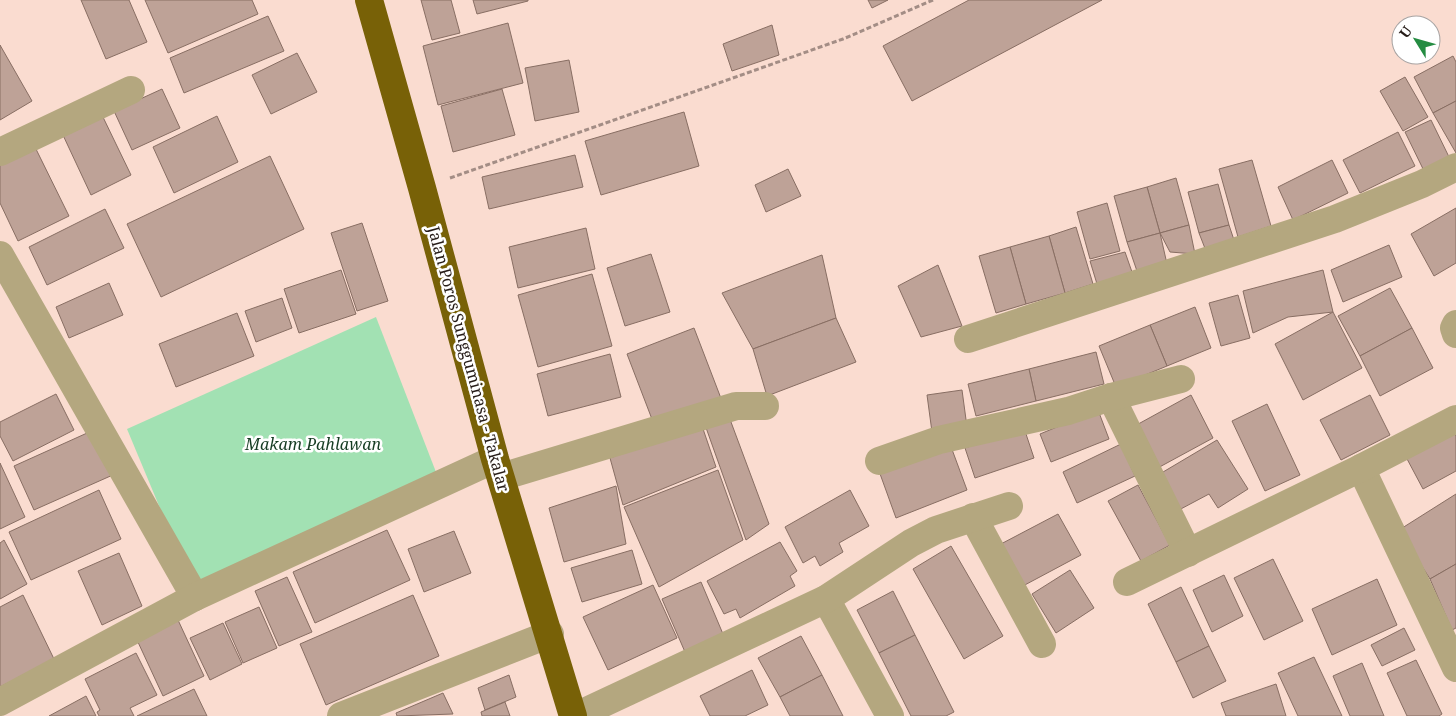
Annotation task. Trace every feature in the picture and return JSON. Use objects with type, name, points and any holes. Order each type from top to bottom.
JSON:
[{"type":"highway","name":"Jalan Poros Sungguminasa - Takalar","points":[[369,0],[498,468],[575,716]]},
{"type":"street","points":[[0,152],[131,90]]},
{"type":"street","points":[[968,339],[1335,219],[1422,184],[1456,167]]},
{"type":"street","points":[[0,255],[195,597]]},
{"type":"street","points":[[879,461],[939,440],[1068,412],[1111,397],[1181,379]]},
{"type":"street","points":[[1111,397],[1188,553]]},
{"type":"street","points":[[0,702],[195,597],[498,468],[736,406],[765,406]]},
{"type":"street","points":[[1127,582],[1361,468],[1456,419]]},
{"type":"street","points":[[1361,468],[1456,668]]},
{"type":"street","points":[[575,716],[826,599],[911,543],[936,530],[1009,506]]},
{"type":"street","points":[[973,517],[1042,644]]},
{"type":"street","points":[[826,599],[890,716]]},
{"type":"street","points":[[341,716],[550,634]]},
{"type":"path","points":[[422,188],[843,39],[932,0]]},
{"type":"green space","name":"Makam Pahlawan","points":[[376,317],[441,485],[195,592],[127,429]]},
{"type":"building","points":[[81,0],[129,0],[147,42],[106,59]]},
{"type":"building","points":[[145,0],[252,0],[258,14],[168,53]]},
{"type":"building","points":[[421,0],[451,0],[460,33],[432,40]]},
{"type":"building","points":[[473,0],[528,0],[528,1],[477,14]]},
{"type":"building","points":[[868,0],[888,0],[872,8]]},
{"type":"building","points":[[969,0],[1102,0],[912,101],[883,46]]},
{"type":"building","points":[[268,16],[284,51],[184,93],[170,58]]},
{"type":"building","points":[[508,23],[523,83],[438,105],[423,46]]},
{"type":"building","points":[[772,25],[779,55],[732,71],[723,44]]},
{"type":"building","points":[[0,45],[32,101],[0,120]]},
{"type":"building","points":[[297,53],[317,92],[271,114],[252,75]]},
{"type":"building","points":[[1453,56],[1456,62],[1456,101],[1433,113],[1414,77],[1436,65],[1441,65],[1441,62]]},
{"type":"building","points":[[569,60],[579,112],[535,121],[525,68]]},
{"type":"building","points":[[1405,77],[1428,117],[1403,131],[1380,91]]},
{"type":"building","points":[[162,89],[180,128],[132,150],[114,111]]},
{"type":"building","points":[[502,89],[515,135],[453,152],[441,106]]},
{"type":"building","points":[[1456,101],[1456,153],[1433,113]]},
{"type":"building","points":[[684,112],[699,166],[601,195],[585,141]]},
{"type":"building","points":[[101,113],[131,175],[91,195],[62,133]]},
{"type":"building","points":[[217,116],[238,162],[174,193],[153,147]]},
{"type":"building","points":[[1431,120],[1451,161],[1425,173],[1405,132]]},
{"type":"building","points":[[1398,132],[1415,166],[1360,193],[1343,160]]},
{"type":"building","points":[[33,143],[69,216],[18,241],[0,203],[0,160]]},
{"type":"building","points":[[575,155],[583,187],[489,209],[482,177]]},
{"type":"building","points":[[270,156],[304,229],[161,297],[127,224]]},
{"type":"building","points":[[1252,160],[1271,226],[1238,237],[1219,169]]},
{"type":"building","points":[[1332,160],[1348,193],[1293,220],[1278,187]]},
{"type":"building","points":[[788,169],[801,196],[766,212],[755,185]]},
{"type":"building","points":[[1176,178],[1189,225],[1160,233],[1147,187]]},
{"type":"building","points":[[1218,184],[1229,225],[1199,233],[1188,192]]},
{"type":"building","points":[[1147,187],[1160,233],[1127,242],[1114,196]]},
{"type":"building","points":[[1107,203],[1120,251],[1090,259],[1077,212]]},
{"type":"building","points":[[1456,208],[1456,263],[1434,276],[1411,234]]},
{"type":"building","points":[[105,209],[124,248],[47,285],[29,247]]},
{"type":"building","points":[[362,223],[388,301],[357,311],[331,233]]},
{"type":"building","points":[[1189,225],[1195,254],[1170,252],[1160,233]]},
{"type":"building","points":[[1229,225],[1236,246],[1206,251],[1199,233]]},
{"type":"building","points":[[1076,227],[1093,284],[1065,293],[1049,236]]},
{"type":"building","points":[[586,228],[595,269],[518,288],[509,247]]},
{"type":"building","points":[[1160,233],[1167,264],[1138,274],[1127,242]]},
{"type":"building","points":[[1049,236],[1065,293],[1026,304],[1010,247]]},
{"type":"building","points":[[1389,245],[1402,277],[1343,302],[1331,270]]},
{"type":"building","points":[[1010,247],[1026,304],[996,313],[979,256]]},
{"type":"building","points":[[1125,252],[1132,272],[1097,284],[1090,261]]},
{"type":"building","points":[[651,254],[670,312],[625,326],[607,268]]},
{"type":"building","points":[[822,255],[836,318],[753,349],[722,293]]},
{"type":"building","points":[[938,265],[962,326],[921,337],[898,286]]},
{"type":"building","points":[[341,270],[356,314],[299,333],[284,289]]},
{"type":"building","points":[[1323,270],[1333,312],[1288,317],[1253,333],[1243,291]]},
{"type":"building","points":[[592,274],[612,346],[538,367],[518,295]]},
{"type":"building","points":[[109,283],[123,315],[69,338],[56,307]]},
{"type":"building","points":[[1390,288],[1412,328],[1360,356],[1338,316]]},
{"type":"building","points":[[1238,295],[1250,338],[1221,346],[1209,303]]},
{"type":"building","points":[[282,298],[292,328],[256,342],[245,311]]},
{"type":"building","points":[[1195,307],[1211,348],[1167,366],[1150,325]]},
{"type":"building","points":[[1333,312],[1362,368],[1303,400],[1275,344]]},
{"type":"building","points":[[237,313],[254,356],[176,387],[159,344]]},
{"type":"building","points":[[836,318],[856,362],[767,396],[753,349]]},
{"type":"building","points":[[1150,325],[1167,366],[1116,387],[1099,346]]},
{"type":"building","points":[[694,328],[722,401],[655,427],[627,354]]},
{"type":"building","points":[[1412,328],[1433,368],[1380,396],[1360,356]]},
{"type":"building","points":[[1096,352],[1104,384],[1036,401],[1029,369]]},
{"type":"building","points":[[610,354],[621,397],[548,416],[537,374]]},
{"type":"building","points":[[1029,369],[1036,401],[976,416],[968,384]]},
{"type":"building","points":[[962,390],[967,427],[932,432],[927,395]]},
{"type":"building","points":[[56,394],[74,430],[13,461],[0,436],[0,422]]},
{"type":"building","points":[[1191,395],[1213,438],[1154,470],[1131,428]]},
{"type":"building","points":[[1370,395],[1390,435],[1341,460],[1320,420]]},
{"type":"building","points":[[1267,404],[1300,475],[1265,491],[1232,421]]},
{"type":"building","points":[[1098,410],[1109,439],[1051,462],[1040,434]]},
{"type":"building","points":[[728,414],[769,524],[746,540],[704,422]]},
{"type":"building","points":[[701,423],[716,467],[623,505],[610,458]]},
{"type":"building","points":[[1024,428],[1034,458],[975,478],[965,448]]},
{"type":"building","points":[[96,429],[115,474],[34,510],[14,466]]},
{"type":"building","points":[[1453,431],[1456,436],[1456,471],[1423,489],[1406,457]]},
{"type":"building","points":[[1217,440],[1248,489],[1218,508],[1209,494],[1177,511],[1158,475]]},
{"type":"building","points":[[950,444],[967,490],[896,518],[879,471]]},
{"type":"building","points":[[1121,444],[1135,476],[1077,503],[1063,472]]},
{"type":"building","points":[[0,463],[25,517],[0,529]]},
{"type":"building","points":[[718,470],[743,540],[659,587],[624,507]]},
{"type":"building","points":[[1138,485],[1170,545],[1141,561],[1108,501]]},
{"type":"building","points":[[616,486],[626,544],[564,562],[549,508]]},
{"type":"building","points":[[99,490],[121,539],[31,580],[9,532]]},
{"type":"building","points":[[850,490],[869,526],[839,543],[843,552],[820,566],[815,556],[803,563],[785,527]]},
{"type":"building","points":[[1456,494],[1456,564],[1430,579],[1399,530]]},
{"type":"building","points":[[1058,514],[1081,555],[1021,587],[999,545]]},
{"type":"building","points":[[387,530],[410,580],[315,623],[293,572]]},
{"type":"building","points":[[454,531],[471,573],[424,592],[408,549]]},
{"type":"building","points":[[4,540],[27,584],[0,599],[0,543]]},
{"type":"building","points":[[780,542],[797,571],[790,576],[795,586],[740,618],[736,609],[724,614],[707,581]]},
{"type":"building","points":[[951,546],[1003,636],[964,659],[913,569]]},
{"type":"building","points":[[632,550],[642,584],[582,602],[571,568]]},
{"type":"building","points":[[119,553],[142,606],[102,625],[78,571]]},
{"type":"building","points":[[1273,559],[1303,621],[1264,640],[1234,578]]},
{"type":"building","points":[[1456,564],[1456,628],[1452,630],[1430,579]]},
{"type":"building","points":[[1070,570],[1094,608],[1056,633],[1032,594]]},
{"type":"building","points":[[1224,575],[1243,616],[1212,632],[1193,590]]},
{"type":"building","points":[[287,577],[312,632],[279,646],[255,591]]},
{"type":"building","points":[[1377,579],[1397,625],[1332,655],[1312,609]]},
{"type":"building","points":[[701,582],[723,634],[685,652],[662,599]]},
{"type":"building","points":[[653,585],[677,638],[608,670],[583,617]]},
{"type":"building","points":[[1181,587],[1209,646],[1176,662],[1148,604]]},
{"type":"building","points":[[893,591],[915,635],[879,653],[857,610]]},
{"type":"building","points":[[23,595],[54,659],[0,687],[0,607]]},
{"type":"building","points":[[413,595],[439,656],[326,705],[300,644]]},
{"type":"building","points":[[259,607],[277,648],[243,663],[225,622]]},
{"type":"building","points":[[178,620],[204,676],[163,696],[137,640]]},
{"type":"building","points":[[223,623],[242,664],[210,680],[190,638]]},
{"type":"building","points":[[1404,628],[1415,650],[1382,666],[1371,645]]},
{"type":"building","points":[[915,635],[954,712],[946,716],[911,716],[879,653]]},
{"type":"building","points":[[801,636],[822,675],[780,697],[758,658]]},
{"type":"building","points":[[1209,646],[1226,681],[1193,698],[1176,662]]},
{"type":"building","points":[[136,653],[157,695],[130,708],[134,716],[99,716],[97,712],[100,710],[85,679]]},
{"type":"building","points":[[1314,657],[1342,716],[1298,716],[1278,673]]},
{"type":"building","points":[[1416,660],[1442,714],[1439,716],[1407,716],[1387,673]]},
{"type":"building","points":[[1362,663],[1384,716],[1350,716],[1333,676]]},
{"type":"building","points":[[752,670],[768,705],[745,716],[710,716],[700,696]]},
{"type":"building","points":[[509,675],[516,697],[485,710],[478,688]]},
{"type":"building","points":[[822,675],[843,716],[790,716],[780,697]]},
{"type":"building","points":[[1276,684],[1286,716],[1226,716],[1221,703]]},
{"type":"building","points":[[194,689],[207,716],[137,716]]},
{"type":"building","points":[[443,693],[453,714],[397,716],[396,713]]},
{"type":"building","points":[[86,696],[96,716],[49,716]]},
{"type":"building","points":[[505,702],[510,716],[482,716],[481,712]]}]
